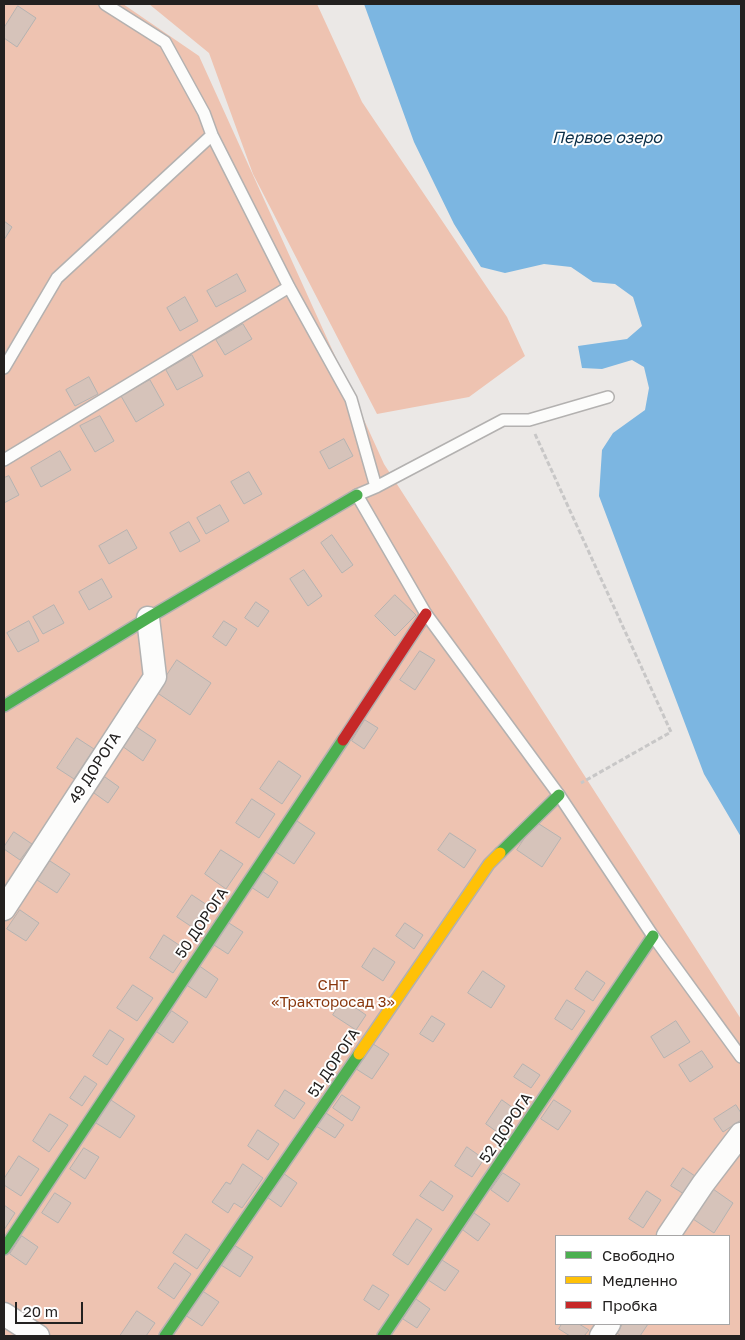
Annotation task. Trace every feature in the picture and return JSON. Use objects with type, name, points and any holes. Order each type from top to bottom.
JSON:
[{"type":"street","points":[[4,706],[148,618],[357,495]]},
{"type":"street","name":"50 ДОРОГА","points":[[4,1249],[426,614]]},
{"type":"street","name":"49 ДОРОГА","points":[[4,909],[155,676],[148,618]]},
{"type":"street","name":"51 ДОРОГА","points":[[165,1336],[489,864],[559,795]]},
{"type":"street","name":"52 ДОРОГА","points":[[384,1336],[654,936]]},
{"type":"street","points":[[669,1235],[703,1184],[741,1134]]},
{"type":"street","points":[[4,1314],[38,1336]]},
{"type":"street","points":[[601,1336],[608,1325]]},
{"type":"lane","points":[[106,4],[165,42],[204,113],[212,135],[289,287],[351,399],[376,487]]},
{"type":"lane","points":[[4,368],[57,278],[212,135]]},
{"type":"lane","points":[[4,460],[289,287]]},
{"type":"lane","points":[[608,397],[529,420],[503,420],[376,487],[357,495],[426,614],[559,795],[654,936],[741,1057]]},
{"type":"path","points":[[529,420],[671,732],[559,795]]},
{"type":"green space","name":"СНТ «Тракторосад 3»","points":[[4,4],[123,4],[199,56],[384,464],[741,1019],[741,1336],[4,1336]]},
{"type":"green space","points":[[149,4],[317,4],[362,102],[507,317],[525,356],[469,397],[377,414],[253,174],[209,53]]},
{"type":"water","name":"Первое озеро","points":[[364,4],[741,4],[741,837],[704,774],[599,496],[602,450],[613,433],[645,410],[649,388],[644,367],[632,360],[602,369],[582,368],[578,346],[627,339],[642,326],[633,297],[615,284],[593,282],[571,267],[544,264],[505,273],[481,267],[454,224],[414,142]]},
{"type":"building","points":[[18,6],[36,18],[17,47],[4,38],[4,28]]},
{"type":"building","points":[[4,221],[12,227],[4,240]]},
{"type":"building","points":[[237,274],[246,291],[216,307],[207,291]]},
{"type":"building","points":[[185,297],[198,321],[180,331],[167,308]]},
{"type":"building","points":[[243,324],[252,339],[225,355],[216,340]]},
{"type":"building","points":[[192,355],[203,376],[177,390],[166,370]]},
{"type":"building","points":[[89,377],[98,394],[75,406],[66,390]]},
{"type":"building","points":[[150,380],[164,405],[136,422],[121,396]]},
{"type":"building","points":[[100,416],[114,441],[95,452],[80,426]]},
{"type":"building","points":[[344,439],[353,456],[329,469],[320,452]]},
{"type":"building","points":[[60,451],[71,470],[41,487],[31,468]]},
{"type":"building","points":[[249,472],[262,494],[244,504],[231,482]]},
{"type":"building","points":[[9,476],[19,495],[4,503],[4,478]]},
{"type":"building","points":[[220,505],[229,521],[206,534],[197,518]]},
{"type":"building","points":[[189,522],[200,541],[180,552],[170,533]]},
{"type":"building","points":[[127,530],[137,548],[109,564],[99,546]]},
{"type":"building","points":[[332,535],[353,565],[342,573],[321,543]]},
{"type":"building","points":[[304,570],[322,596],[308,606],[290,579]]},
{"type":"building","points":[[102,579],[112,597],[89,610],[79,592]]},
{"type":"building","points":[[395,595],[416,615],[395,636],[375,616]]},
{"type":"building","points":[[256,602],[269,611],[258,627],[245,618]]},
{"type":"building","points":[[54,605],[64,623],[43,634],[33,617]]},
{"type":"building","points":[[29,621],[39,641],[18,652],[7,633]]},
{"type":"building","points":[[224,621],[237,629],[226,646],[213,637]]},
{"type":"building","points":[[420,651],[435,660],[415,690],[400,680]]},
{"type":"building","points":[[177,660],[211,683],[190,715],[156,692]]},
{"type":"building","points":[[365,720],[378,728],[364,749],[352,741]]},
{"type":"building","points":[[135,726],[156,740],[143,761],[122,746]]},
{"type":"building","points":[[77,738],[94,749],[74,779],[57,768]]},
{"type":"building","points":[[279,761],[301,776],[282,804],[260,789]]},
{"type":"building","points":[[105,777],[119,787],[108,803],[94,793]]},
{"type":"building","points":[[252,799],[275,814],[259,838],[236,823]]},
{"type":"building","points":[[297,821],[315,833],[294,864],[276,852]]},
{"type":"building","points":[[536,822],[561,838],[542,867],[517,850]]},
{"type":"building","points":[[14,832],[32,844],[20,860],[4,849]]},
{"type":"building","points":[[450,833],[476,850],[464,868],[438,850]]},
{"type":"building","points":[[221,850],[243,864],[226,889],[205,874]]},
{"type":"building","points":[[50,861],[70,874],[57,893],[37,880]]},
{"type":"building","points":[[262,871],[278,882],[268,898],[251,887]]},
{"type":"building","points":[[192,895],[210,907],[195,929],[177,917]]},
{"type":"building","points":[[20,910],[39,923],[26,941],[7,929]]},
{"type":"building","points":[[229,923],[243,932],[228,954],[214,945]]},
{"type":"building","points":[[405,923],[423,935],[414,949],[396,936]]},
{"type":"building","points":[[164,935],[188,951],[173,973],[150,958]]},
{"type":"building","points":[[374,948],[395,962],[383,981],[362,967]]},
{"type":"building","points":[[198,965],[218,979],[206,998],[185,984]]},
{"type":"building","points":[[483,971],[505,986],[491,1008],[468,993]]},
{"type":"building","points":[[587,971],[605,983],[593,1001],[575,989]]},
{"type":"building","points":[[133,985],[153,998],[137,1021],[117,1008]]},
{"type":"building","points":[[343,999],[366,1015],[356,1030],[333,1015]]},
{"type":"building","points":[[567,1000],[585,1011],[572,1030],[555,1019]]},
{"type":"building","points":[[172,1011],[188,1022],[173,1043],[157,1032]]},
{"type":"building","points":[[432,1016],[445,1024],[433,1042],[420,1034]]},
{"type":"building","points":[[676,1021],[690,1042],[664,1058],[651,1037]]},
{"type":"building","points":[[110,1030],[124,1039],[107,1065],[93,1056]]},
{"type":"building","points":[[370,1042],[389,1054],[372,1079],[353,1067]]},
{"type":"building","points":[[702,1051],[713,1067],[690,1082],[679,1065]]},
{"type":"building","points":[[523,1064],[540,1075],[531,1088],[514,1077]]},
{"type":"building","points":[[85,1076],[97,1084],[82,1106],[70,1098]]},
{"type":"building","points":[[285,1090],[305,1103],[294,1119],[275,1106]]},
{"type":"building","points":[[342,1095],[360,1107],[352,1121],[333,1108]]},
{"type":"building","points":[[111,1100],[135,1116],[120,1138],[96,1123]]},
{"type":"building","points":[[502,1100],[516,1110],[500,1134],[486,1124]]},
{"type":"building","points":[[554,1100],[571,1111],[558,1130],[541,1119]]},
{"type":"building","points":[[736,1105],[741,1113],[741,1120],[723,1132],[714,1119]]},
{"type":"building","points":[[323,1111],[344,1125],[335,1138],[313,1124]]},
{"type":"building","points":[[50,1114],[68,1125],[49,1152],[33,1141]]},
{"type":"building","points":[[258,1130],[279,1144],[268,1160],[248,1146]]},
{"type":"building","points":[[467,1147],[484,1159],[472,1177],[455,1166]]},
{"type":"building","points":[[84,1148],[99,1157],[85,1179],[70,1169]]},
{"type":"building","points":[[19,1156],[39,1169],[21,1196],[4,1185],[4,1179]]},
{"type":"building","points":[[243,1164],[263,1178],[242,1208],[234,1203],[228,1213],[212,1202],[226,1182],[230,1184]]},
{"type":"building","points":[[683,1168],[695,1176],[684,1194],[671,1186]]},
{"type":"building","points":[[283,1173],[297,1183],[281,1207],[267,1197]]},
{"type":"building","points":[[503,1173],[520,1184],[508,1202],[491,1190]]},
{"type":"building","points":[[431,1181],[453,1196],[443,1211],[420,1196]]},
{"type":"building","points":[[713,1189],[733,1203],[714,1233],[693,1219]]},
{"type":"building","points":[[647,1191],[661,1200],[643,1228],[629,1219]]},
{"type":"building","points":[[55,1193],[71,1203],[58,1223],[42,1213]]},
{"type":"building","points":[[4,1205],[15,1213],[4,1230]]},
{"type":"building","points":[[474,1213],[490,1224],[478,1241],[463,1230]]},
{"type":"building","points":[[417,1219],[432,1229],[408,1265],[393,1255]]},
{"type":"building","points":[[186,1234],[210,1250],[197,1269],[173,1253]]},
{"type":"building","points":[[22,1236],[38,1247],[26,1265],[10,1254]]},
{"type":"building","points":[[234,1245],[253,1257],[240,1277],[221,1265]]},
{"type":"building","points":[[442,1260],[459,1271],[445,1291],[428,1280]]},
{"type":"building","points":[[175,1263],[191,1274],[174,1299],[158,1288]]},
{"type":"building","points":[[373,1285],[389,1295],[379,1310],[364,1300]]},
{"type":"building","points":[[201,1290],[219,1302],[202,1326],[185,1315]]},
{"type":"building","points":[[416,1299],[430,1309],[417,1328],[403,1319]]},
{"type":"building","points":[[137,1311],[155,1323],[146,1336],[120,1336]]},
{"type":"building","points":[[561,1325],[581,1325],[589,1330],[584,1336],[570,1336],[559,1329]]},
{"type":"building","points":[[622,1325],[647,1325],[640,1336],[621,1336],[617,1333]]},
{"type":"traffic: fast","points":[[4,706],[148,618],[357,495]]},
{"type":"traffic: fast","points":[[4,1249],[343,740]]},
{"type":"traffic: fast","points":[[500,853],[559,795]]},
{"type":"traffic: fast","points":[[383,1336],[653,936]]},
{"type":"traffic: fast","points":[[165,1336],[359,1054]]},
{"type":"traffic: slow","points":[[359,1054],[489,864],[500,853]]},
{"type":"traffic: jam","points":[[343,740],[426,614]]}]
